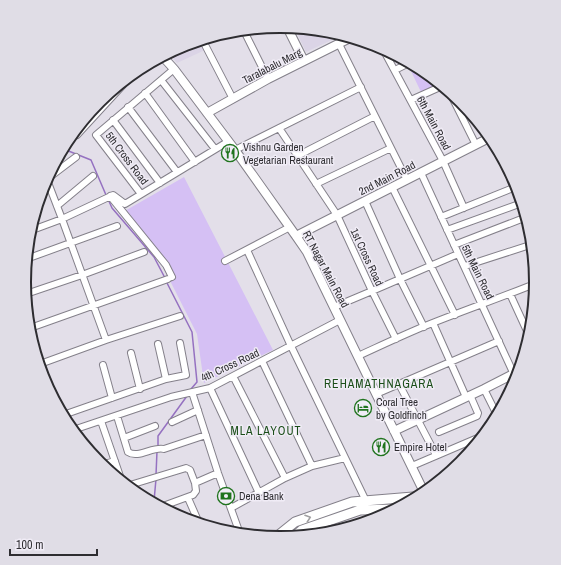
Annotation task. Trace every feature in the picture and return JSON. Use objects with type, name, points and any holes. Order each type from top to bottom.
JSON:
[{"type":"main road","points":[[283,532],[295,522],[352,502],[407,497]]},
{"type":"main road","points":[[301,531],[360,510],[384,509]]},
{"type":"street","points":[[290,34],[304,61]]},
{"type":"street","points":[[246,35],[268,79]]},
{"type":"street","name":"Taralabalu Marg","points":[[207,113],[268,79],[343,42]]},
{"type":"street","points":[[339,44],[406,180]]},
{"type":"street","points":[[205,45],[233,99]]},
{"type":"street","name":"6th Main Road","points":[[388,58],[443,161],[464,208]]},
{"type":"street","name":"RT Nagar Main Road","points":[[166,61],[236,150],[306,252],[422,488]]},
{"type":"street","points":[[395,70],[404,66]]},
{"type":"street","points":[[160,183],[113,120],[174,69]]},
{"type":"street","points":[[161,80],[215,149]]},
{"type":"street","points":[[236,150],[361,87]]},
{"type":"street","points":[[411,100],[437,89]]},
{"type":"street","points":[[145,94],[195,162]]},
{"type":"street","points":[[456,105],[476,145]]},
{"type":"street","points":[[128,108],[178,172]]},
{"type":"street","points":[[297,156],[375,116]]},
{"type":"street","name":"5th Cross Road","points":[[113,120],[96,135],[141,194]]},
{"type":"street","name":"1st Cross Road","points":[[279,128],[337,215],[396,339]]},
{"type":"street","name":"2nd Main Road","points":[[296,236],[485,140]]},
{"type":"street","points":[[37,228],[62,219],[113,195],[125,204],[229,141]]},
{"type":"street","points":[[316,184],[391,148]]},
{"type":"street","points":[[57,172],[76,158]]},
{"type":"street","name":"5th Main Road","points":[[421,173],[514,370]]},
{"type":"street","points":[[57,206],[93,176]]},
{"type":"street","points":[[50,187],[106,340]]},
{"type":"street","points":[[392,187],[455,315]]},
{"type":"street","points":[[441,217],[512,189]]},
{"type":"street","points":[[35,326],[166,280],[166,265],[106,198]]},
{"type":"street","points":[[365,201],[400,279],[424,326]]},
{"type":"street","points":[[447,230],[518,204]]},
{"type":"street","points":[[454,245],[521,219]]},
{"type":"street","points":[[33,257],[117,226]]},
{"type":"street","points":[[224,261],[290,227]]},
{"type":"street","points":[[464,266],[527,246]]},
{"type":"street","points":[[247,250],[291,346],[366,501]]},
{"type":"street","points":[[32,292],[144,252]]},
{"type":"street","points":[[334,307],[458,254]]},
{"type":"street","points":[[358,356],[424,326],[530,286]]},
{"type":"street","points":[[510,294],[526,328]]},
{"type":"street","points":[[44,363],[106,340],[180,316]]},
{"type":"street","name":"4th Cross Road","points":[[79,428],[171,397],[210,388],[340,320]]},
{"type":"street","points":[[433,323],[450,362],[478,413],[477,416],[439,432]]},
{"type":"street","points":[[376,394],[499,341]]},
{"type":"street","points":[[68,413],[166,379],[186,375],[180,342]]},
{"type":"street","points":[[158,344],[166,379]]},
{"type":"street","points":[[131,353],[140,389]]},
{"type":"street","points":[[262,361],[312,466]]},
{"type":"street","points":[[103,365],[112,398]]},
{"type":"street","points":[[233,376],[285,478]]},
{"type":"street","points":[[394,430],[468,396],[511,378]]},
{"type":"street","points":[[399,384],[436,455]]},
{"type":"street","points":[[210,388],[259,493]]},
{"type":"street","points":[[484,389],[495,410]]},
{"type":"street","points":[[190,392],[198,410],[218,473],[238,528]]},
{"type":"street","points":[[172,422],[198,410]]},
{"type":"street","points":[[117,416],[128,452],[131,454],[160,448],[164,449],[206,435]]},
{"type":"street","points":[[101,421],[119,472]]},
{"type":"street","points":[[124,438],[155,426]]},
{"type":"street","points":[[412,466],[474,440]]},
{"type":"street","points":[[231,508],[285,478],[312,466],[345,458]]},
{"type":"street","points":[[108,463],[115,461]]},
{"type":"street","points":[[134,484],[186,468],[190,470],[196,491],[188,498],[167,505]]},
{"type":"street","points":[[195,484],[218,473]]},
{"type":"street","points":[[188,498],[197,518]]},
{"type":"shaded area","points":[[297,34],[313,35],[333,39],[306,52]]},
{"type":"shaded area","points":[[203,45],[205,50],[177,63],[173,58]]},
{"type":"shaded area","points":[[410,69],[434,86],[421,92]]},
{"type":"shaded area","points":[[184,177],[273,350],[204,383],[197,334],[158,257],[123,212]]},
{"type":"waterway","points":[[68,151],[91,160],[106,195]]},
{"type":"waterway","points":[[108,199],[112,208],[154,257],[165,278]]},
{"type":"waterway","points":[[166,281],[192,332],[197,382],[191,389]]},
{"type":"waterway","points":[[158,447],[158,436],[187,396]]},
{"type":"waterway","points":[[156,475],[157,451]]},
{"type":"waterway","points":[[154,498],[156,479]]},
{"type":"place","name":"Vishnu Garden Vegetarian Restaurant","points":[[230,153]]},
{"type":"place","name":"Coral Tree by Goldfinch","points":[[363,408]]},
{"type":"place","name":"Empire Hotel","points":[[381,447]]},
{"type":"place","name":"Dena Bank","points":[[226,496]]},
{"type":"district","name":"REHAMATHNAGARA","points":[[379,384]]},
{"type":"district","name":"MLA LAYOUT","points":[[266,431]]}]
